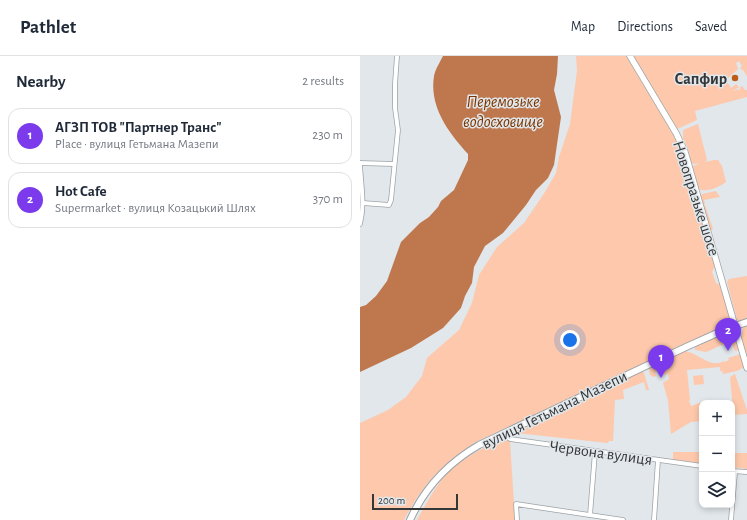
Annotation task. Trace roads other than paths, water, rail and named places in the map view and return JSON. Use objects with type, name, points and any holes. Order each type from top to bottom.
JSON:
[{"type":"highway","name":"вулиця Гетьмана Мазепи","points":[[410,520],[427,490],[451,464],[475,447],[645,365],[710,336],[747,322]]},
{"type":"main road","name":"Новопразьке шосе","points":[[630,56],[676,133],[685,152],[747,368]]},
{"type":"street","points":[[363,203],[389,205],[391,200],[398,130],[395,108],[397,56]]},
{"type":"street","points":[[360,224],[363,214],[363,203],[360,164],[394,164]]},
{"type":"street","name":"Червона вулиця","points":[[502,433],[510,440],[699,466]]},
{"type":"street","points":[[590,515],[595,452]]},
{"type":"street","points":[[654,520],[658,460]]},
{"type":"street","points":[[735,471],[747,472]]},
{"type":"street","points":[[731,520],[733,472]]},
{"type":"street","points":[[517,520],[516,504],[623,520]]},
{"type":"water","name":"Перемозьке водосховище","points":[[443,56],[558,56],[554,90],[561,117],[554,165],[548,178],[536,190],[503,233],[485,246],[474,267],[472,283],[461,308],[443,328],[411,348],[360,372],[360,307],[366,305],[376,296],[387,281],[401,242],[420,223],[429,217],[441,201],[454,190],[468,160],[468,154],[442,119],[435,98],[433,87],[434,76]]},
{"type":"place","name":"Сапфир","points":[[735,78]]},
{"type":"place","name":"Hot Cafe","points":[[728,351]]},
{"type":"place","name":"АГЗП ТОВ \"Партнер Транс\"","points":[[661,378]]}]
